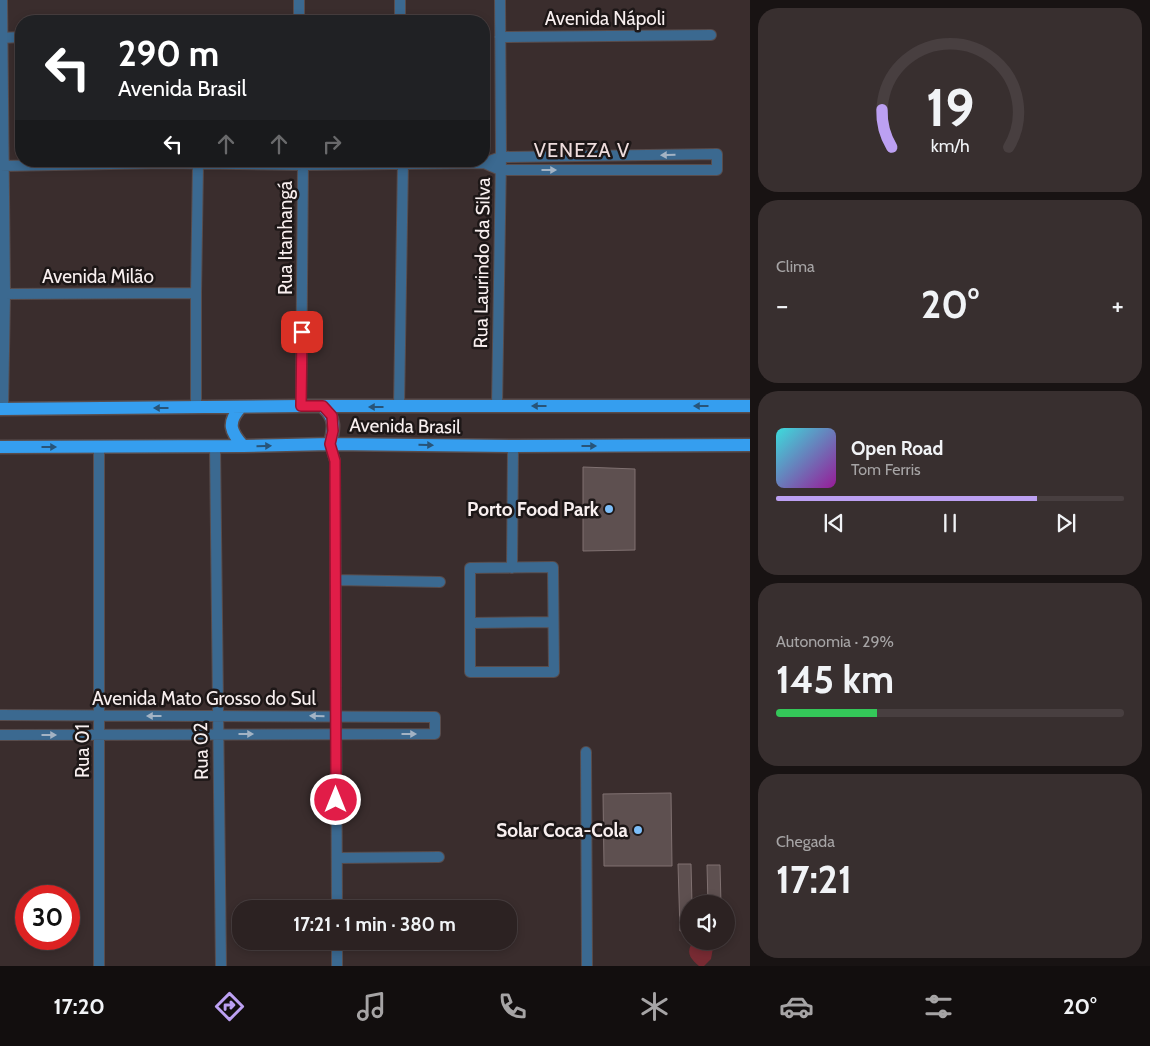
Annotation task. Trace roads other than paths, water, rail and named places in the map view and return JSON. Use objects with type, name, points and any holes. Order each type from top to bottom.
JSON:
[{"type":"main road","name":"Avenida Brasil","points":[[2,409],[301,406],[750,406]]},
{"type":"main road","points":[[323,406],[332,416],[333,431],[330,444]]},
{"type":"main road","points":[[241,407],[232,419],[231,424],[235,436],[243,446]]},
{"type":"main road","name":"Avenida Brasil","points":[[0,447],[330,444],[513,446],[750,445]]},
{"type":"street","points":[[2,0],[2,409]]},
{"type":"street","points":[[299,0],[299,15]]},
{"type":"street","points":[[400,0],[400,15]]},
{"type":"street","name":"Rua Laurindo da Silva","points":[[497,406],[501,157],[500,0]]},
{"type":"street","name":"Avenida Nápoli","points":[[500,37],[711,35]]},
{"type":"street","points":[[1,38],[15,38]]},
{"type":"street","points":[[490,161],[501,157],[717,154],[717,170],[500,170],[490,166]]},
{"type":"street","points":[[2,166],[15,166]]},
{"type":"street","points":[[196,408],[198,167]]},
{"type":"street","name":"Rua Itanhangá","points":[[301,406],[303,167]]},
{"type":"street","points":[[399,407],[403,167]]},
{"type":"street","name":"Avenida Milão","points":[[2,294],[196,293]]},
{"type":"street","points":[[330,444],[335,461],[337,900]]},
{"type":"street","name":"Rua 02","points":[[215,446],[221,966]]},
{"type":"street","points":[[512,568],[513,446]]},
{"type":"street","name":"Rua 01","points":[[99,447],[99,966]]},
{"type":"street","points":[[553,567],[553,622],[554,672],[470,672],[470,568],[553,567]]},
{"type":"street","points":[[336,580],[440,582]]},
{"type":"street","points":[[470,623],[553,622]]},
{"type":"street","name":"Avenida Mato Grosso do Sul","points":[[0,715],[436,717],[435,734],[0,735]]},
{"type":"street","points":[[586,752],[587,966]]},
{"type":"street","points":[[337,858],[440,857]]},
{"type":"street","points":[[337,950],[337,966]]},
{"type":"place","name":"Porto Food Park","points":[[609,509]]},
{"type":"place","name":"Solar Coca-Cola","points":[[638,830]]},
{"type":"district","name":"VENEZA V","points":[[582,150]]}]
